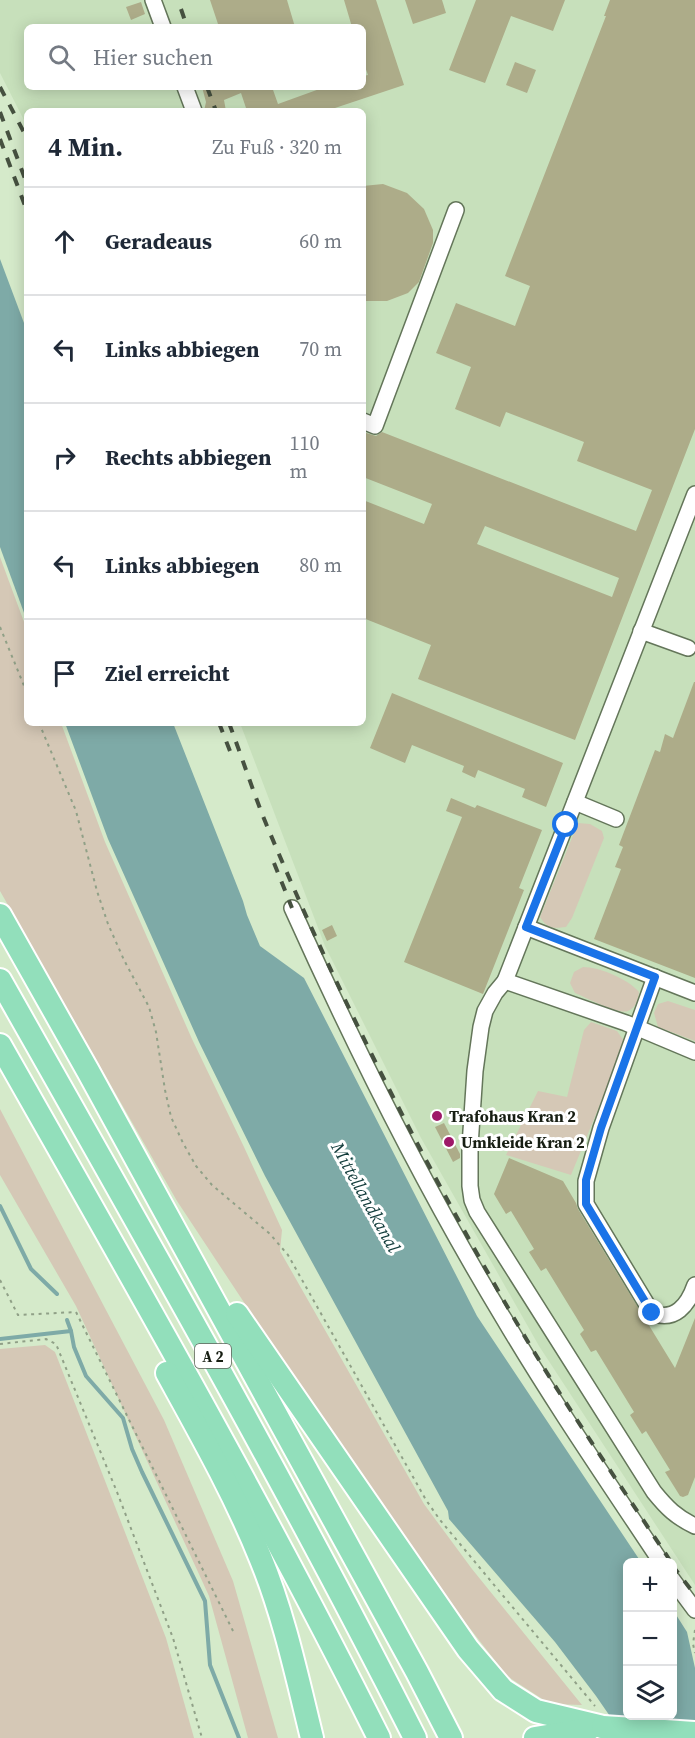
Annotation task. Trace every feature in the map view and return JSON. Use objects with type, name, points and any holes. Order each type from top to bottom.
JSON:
[{"type":"highway","points":[[0,915],[88,1071],[451,1738]]},
{"type":"highway","name":"A 2","points":[[0,980],[282,1481],[416,1738]]},
{"type":"highway","name":"A 2","points":[[0,1045],[249,1488],[379,1738]]},
{"type":"highway","points":[[88,1071],[245,1326],[468,1649],[503,1690],[536,1711],[695,1733]]},
{"type":"highway","points":[[39,1113],[90,1229],[226,1482],[261,1558],[287,1637],[312,1738]]},
{"type":"highway","points":[[535,1738],[601,1719]]},
{"type":"lane","points":[[153,0],[162,24]]},
{"type":"lane","points":[[186,90],[193,108]]},
{"type":"lane","points":[[366,422],[375,426],[456,210]]},
{"type":"lane","points":[[695,494],[690,522],[641,632],[506,981],[495,993],[485,1011],[475,1071],[470,1146],[470,1186],[477,1212],[654,1492],[670,1511],[683,1521],[695,1526]]},
{"type":"lane","points":[[641,632],[688,648]]},
{"type":"lane","points":[[575,802],[616,819]]},
{"type":"lane","points":[[292,908],[361,1054],[435,1199],[504,1319],[658,1558]]},
{"type":"lane","points":[[526,927],[695,993]]},
{"type":"lane","points":[[655,977],[601,1128],[586,1180],[586,1204],[652,1313],[661,1316],[673,1314],[683,1307],[695,1285]]},
{"type":"lane","points":[[506,981],[636,1027],[695,1052]]},
{"type":"lane","points":[[677,1586],[695,1610]]},
{"type":"path","points":[[0,627],[24,686]]},
{"type":"path","points":[[40,726],[76,811],[108,924],[149,1007],[156,1032],[169,1108],[183,1143],[196,1166],[212,1185],[270,1234],[288,1256],[426,1500],[601,1719]]},
{"type":"path","points":[[0,1280],[18,1315],[76,1312],[235,1635]]},
{"type":"path","points":[[0,1344],[46,1339],[56,1344],[117,1492],[173,1638],[202,1738]]},
{"type":"path","points":[[695,1630],[693,1644],[695,1653]]},
{"type":"shaded area","points":[[0,0],[695,0],[695,1585],[539,1346],[421,1138],[325,946],[241,726],[366,726],[366,108],[24,108],[24,120],[0,73]]},
{"type":"shaded area","points":[[0,557],[24,622],[24,726],[62,726],[105,842],[192,1039],[282,1230],[280,1251],[424,1504],[472,1569],[582,1705],[550,1704],[507,1676],[458,1613],[319,1416],[177,1201],[0,891]]},
{"type":"shaded area","points":[[578,823],[590,824],[602,831],[604,838],[572,918],[566,927],[550,927],[540,917]]},
{"type":"shaded area","points":[[583,967],[605,971],[634,987],[639,992],[635,1006],[624,1012],[575,993],[570,983],[574,972]]},
{"type":"shaded area","points":[[668,1001],[695,1010],[695,1041],[658,1027],[654,1013],[658,1004]]},
{"type":"shaded area","points":[[591,1022],[617,1031],[624,1041],[571,1175],[506,1155],[538,1091],[567,1097],[584,1030]]},
{"type":"shaded area","points":[[0,1109],[164,1420],[233,1581],[278,1738],[248,1738],[209,1596],[76,1306],[0,1175]]},
{"type":"shaded area","points":[[45,1345],[55,1352],[166,1638],[194,1738],[0,1738],[0,1349]]},
{"type":"water","points":[[0,259],[24,323],[24,613],[0,547]]},
{"type":"water","name":"Mittellandkanal","points":[[66,726],[174,726],[260,946],[304,978],[477,1316],[638,1558],[623,1558],[623,1720],[677,1720],[677,1616],[687,1632],[695,1668],[695,1738],[625,1738],[555,1642],[449,1519],[448,1511],[265,1176],[199,1042],[108,839]]},
{"type":"building","points":[[210,0],[287,0],[294,24],[218,24]]},
{"type":"building","points":[[344,0],[376,0],[404,85],[335,108],[246,108],[241,93],[224,100],[225,108],[205,108],[206,102],[203,90],[273,90],[278,104],[317,90],[366,90],[366,75],[368,75],[366,24],[351,24]]},
{"type":"building","points":[[405,0],[442,0],[446,13],[413,24]]},
{"type":"building","points":[[476,0],[565,0],[553,31],[511,16],[485,83],[449,70]]},
{"type":"building","points":[[610,0],[695,0],[695,429],[575,740],[418,679],[431,645],[366,619],[366,501],[424,524],[432,504],[366,478],[366,433],[376,436],[382,432],[636,531],[652,490],[577,461],[584,442],[506,412],[500,427],[455,409],[471,367],[436,353],[456,303],[515,326],[530,286],[505,276],[606,16],[604,16]],"holes":[[[485,526],[619,578],[612,597],[477,544]]]},
{"type":"building","points":[[141,2],[145,14],[131,20],[126,7]]},
{"type":"building","points":[[515,62],[536,70],[527,93],[506,85]]},
{"type":"building","points":[[383,184],[407,193],[424,209],[433,230],[433,243],[419,282],[408,293],[387,301],[366,301],[366,186]]},
{"type":"building","points":[[694,682],[695,978],[594,939],[621,869],[615,867],[623,847],[619,845],[655,750],[660,752],[665,734],[673,738]]},
{"type":"building","points":[[392,693],[563,763],[546,807],[522,797],[525,789],[478,770],[475,778],[462,772],[464,766],[412,745],[405,763],[370,748]]},
{"type":"building","points":[[451,798],[475,808],[477,805],[542,830],[519,888],[524,890],[483,994],[404,962],[462,817],[446,811]]},
{"type":"building","points":[[332,925],[337,936],[327,941],[322,930]]},
{"type":"building","name":"Umkleide Kran 2","points":[[444,1123],[460,1154],[460,1158],[453,1162],[435,1127]]},
{"type":"building","points":[[509,1158],[563,1181],[675,1368],[695,1318],[695,1477],[688,1495],[680,1496],[665,1472],[670,1470],[646,1431],[642,1434],[630,1415],[634,1412],[596,1350],[591,1352],[580,1334],[584,1330],[546,1268],[541,1271],[529,1252],[534,1249],[511,1211],[506,1214],[494,1194]]},
{"type":"waterway","points":[[0,1206],[31,1269],[57,1294]]},
{"type":"waterway","points":[[67,1320],[71,1331]]},
{"type":"waterway","points":[[0,1339],[71,1331],[74,1347],[86,1376],[123,1418],[142,1472],[205,1601],[210,1665],[239,1738]]},
{"type":"railway","points":[[181,9],[186,24]]},
{"type":"railway","points":[[0,87],[24,132]]},
{"type":"railway","points":[[208,90],[215,108]]},
{"type":"railway","points":[[0,112],[24,176]]},
{"type":"railway","points":[[0,139],[24,203]]},
{"type":"railway","points":[[220,726],[230,751]]},
{"type":"railway","points":[[230,726],[262,813],[294,888],[351,1012],[412,1134],[477,1254],[530,1345],[668,1558]]},
{"type":"railway","points":[[274,863],[292,908]]},
{"type":"railway","points":[[677,1572],[695,1595]]},
{"type":"place","name":"Trafohaus Kran 2","points":[[437,1116]]},
{"type":"place","name":"Umkleide Kran 2","points":[[449,1142]]},
{"type":"route","points":[[566,825],[526,927],[655,977],[601,1128],[586,1180],[586,1204],[652,1313]]}]
